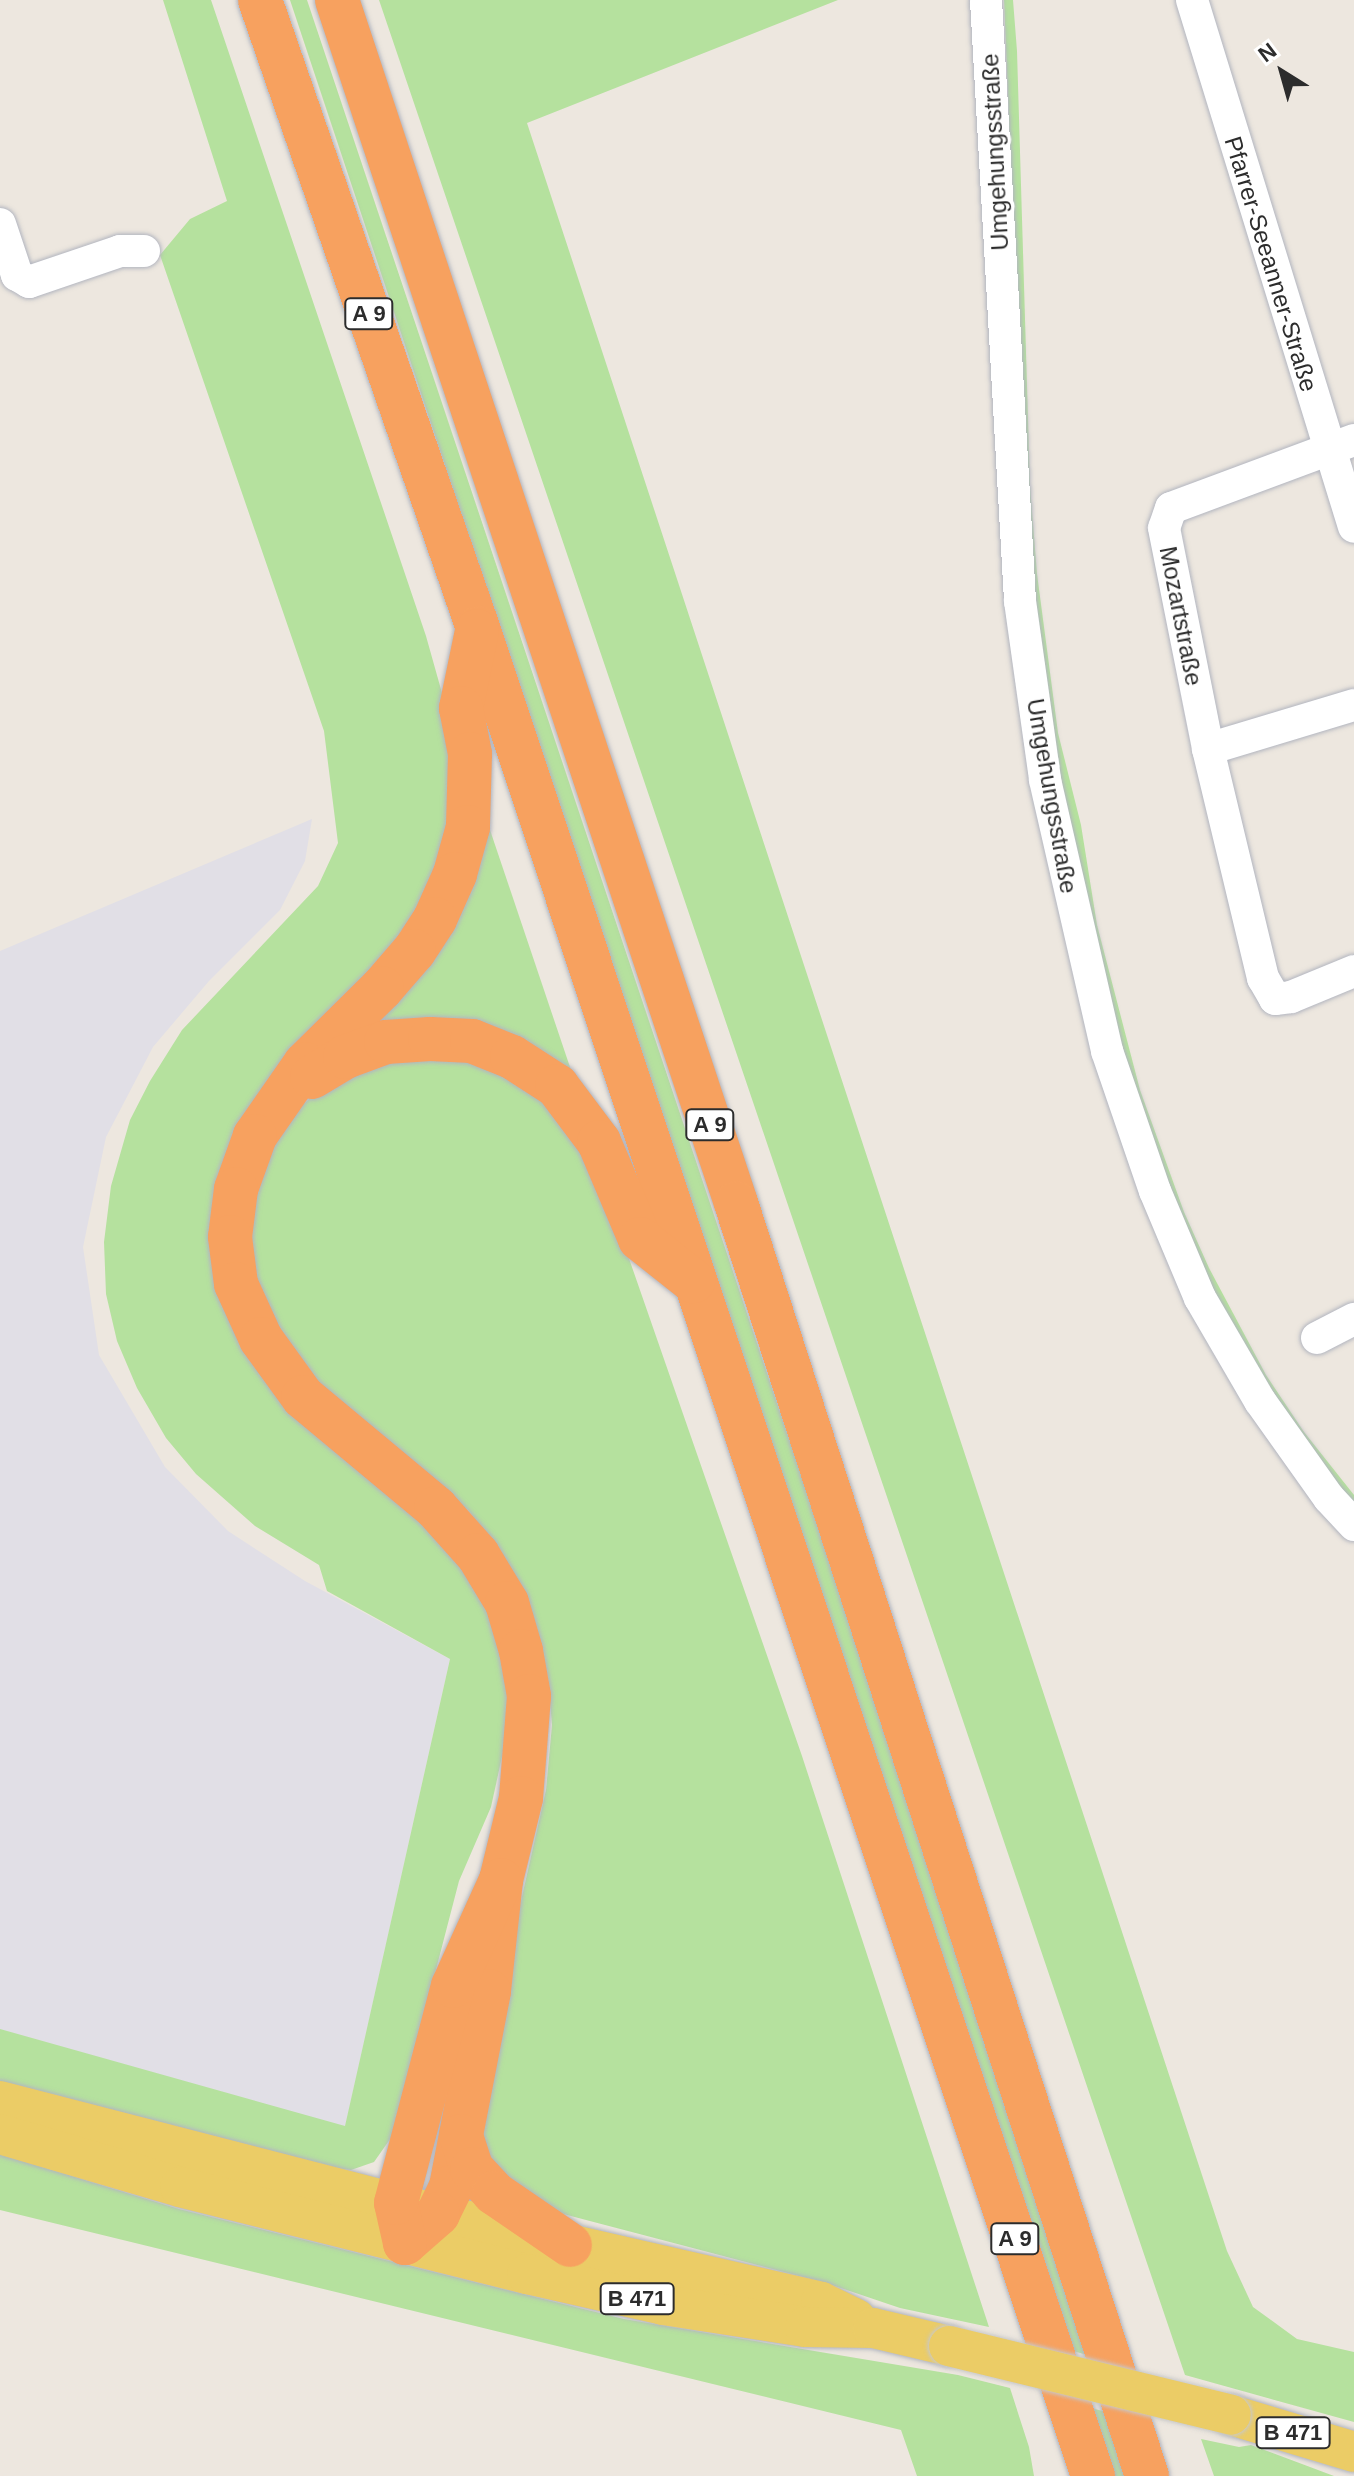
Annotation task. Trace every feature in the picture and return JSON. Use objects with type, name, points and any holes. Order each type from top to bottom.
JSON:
[{"type":"highway","name":"A 9","points":[[260,0],[478,628],[1093,2476]]},
{"type":"highway","name":"A 9","points":[[337,0],[736,1203],[1147,2476]]},
{"type":"highway","points":[[478,628],[461,708],[470,754],[468,827],[455,874],[435,919],[414,951],[382,988],[305,1064],[255,1136],[236,1189],[230,1237],[236,1284],[261,1339],[303,1397],[436,1508],[478,1555],[507,1603],[521,1651],[529,1696],[521,1798],[501,1880],[489,1991],[451,2187],[438,2214],[400,2223],[453,1986],[501,1880]]},
{"type":"highway","points":[[282,1095],[345,1057],[386,1042],[430,1039],[472,1041],[512,1057],[557,1086],[599,1142],[640,1239],[693,1281]]},
{"type":"highway","points":[[461,2136],[472,2169],[494,2193],[570,2245]]},
{"type":"main road","name":"B 471","points":[[0,2101],[663,2305],[805,2327],[873,2328],[1231,2415],[1354,2452]]},
{"type":"main road","name":"B 471","points":[[0,2134],[180,2187],[400,2223]]},
{"type":"main road","name":"B 471","points":[[438,2214],[821,2302],[873,2328]]},
{"type":"street","name":"Umgehungsstraße","points":[[986,0],[1020,601],[1045,780],[1107,1051],[1155,1191],[1200,1298],[1260,1401],[1329,1498],[1354,1525]]},
{"type":"street","name":"Pfarrer-Seeanner-Straße","points":[[1192,0],[1342,446],[1354,527]]},
{"type":"street","points":[[0,224],[17,275],[29,282],[120,251],[144,251]]},
{"type":"street","name":"Mozartstraße","points":[[1342,446],[1171,508],[1164,528],[1208,749],[1263,978],[1275,999],[1291,997],[1354,971]]},
{"type":"street","points":[[1208,749],[1354,705]]},
{"type":"street","points":[[1317,1338],[1354,1319]]},
{"type":"shaded area","points":[[312,819],[305,861],[280,910],[209,981],[153,1047],[106,1137],[83,1247],[99,1355],[165,1467],[228,1531],[305,1581],[450,1659],[345,2127],[0,2036],[0,951]]},
{"type":"green space","points":[[163,0],[211,0],[426,636],[456,743],[446,864],[215,1214],[349,1451],[453,1554],[484,1604],[495,1633],[509,1702],[507,1734],[491,1807],[459,1881],[393,2135],[374,2162],[351,2170],[322,2166],[0,2089],[0,2029],[345,2126],[450,1659],[327,1591],[319,1565],[255,1526],[196,1474],[166,1438],[137,1388],[117,1341],[106,1294],[104,1242],[111,1186],[130,1120],[150,1081],[182,1030],[318,886],[338,843],[324,731],[160,255],[190,219],[227,201]]},
{"type":"green space","points":[[290,0],[307,0],[974,1991],[1091,2356],[1073,2351]]},
{"type":"green space","points":[[379,0],[838,0],[527,123],[1227,2251],[1253,2307],[1297,2339],[1354,2352],[1354,2422],[1185,2375]]},
{"type":"green space","points":[[1004,0],[1013,0],[1017,51],[1030,486],[1037,574],[1058,733],[1081,825],[1097,925],[1140,1090],[1184,1212],[1209,1268],[1266,1375],[1304,1432],[1354,1495],[1354,1509],[1226,1324],[1131,1093],[1049,735],[1028,575]]},
{"type":"green space","points":[[488,824],[574,1079],[354,1033]]},
{"type":"green space","points":[[439,1050],[551,1095],[601,1178],[802,1756],[989,2327],[900,2308],[826,2283],[529,2205],[481,2153],[494,2021],[546,1790],[552,1725],[548,1677],[536,1629],[497,1547],[468,1510],[354,1421],[284,1346],[256,1283],[249,1246],[259,1181],[270,1151],[300,1107],[334,1078]]},
{"type":"green space","points":[[0,2154],[179,2209],[624,2319],[958,2375],[1010,2388],[1029,2447],[1034,2476],[917,2476],[901,2430],[0,2210]]},
{"type":"green space","points":[[1091,2408],[1114,2414],[1134,2476],[1114,2476]]},
{"type":"green space","points":[[1201,2439],[1239,2447],[1251,2445],[1334,2476],[1214,2476]]}]
